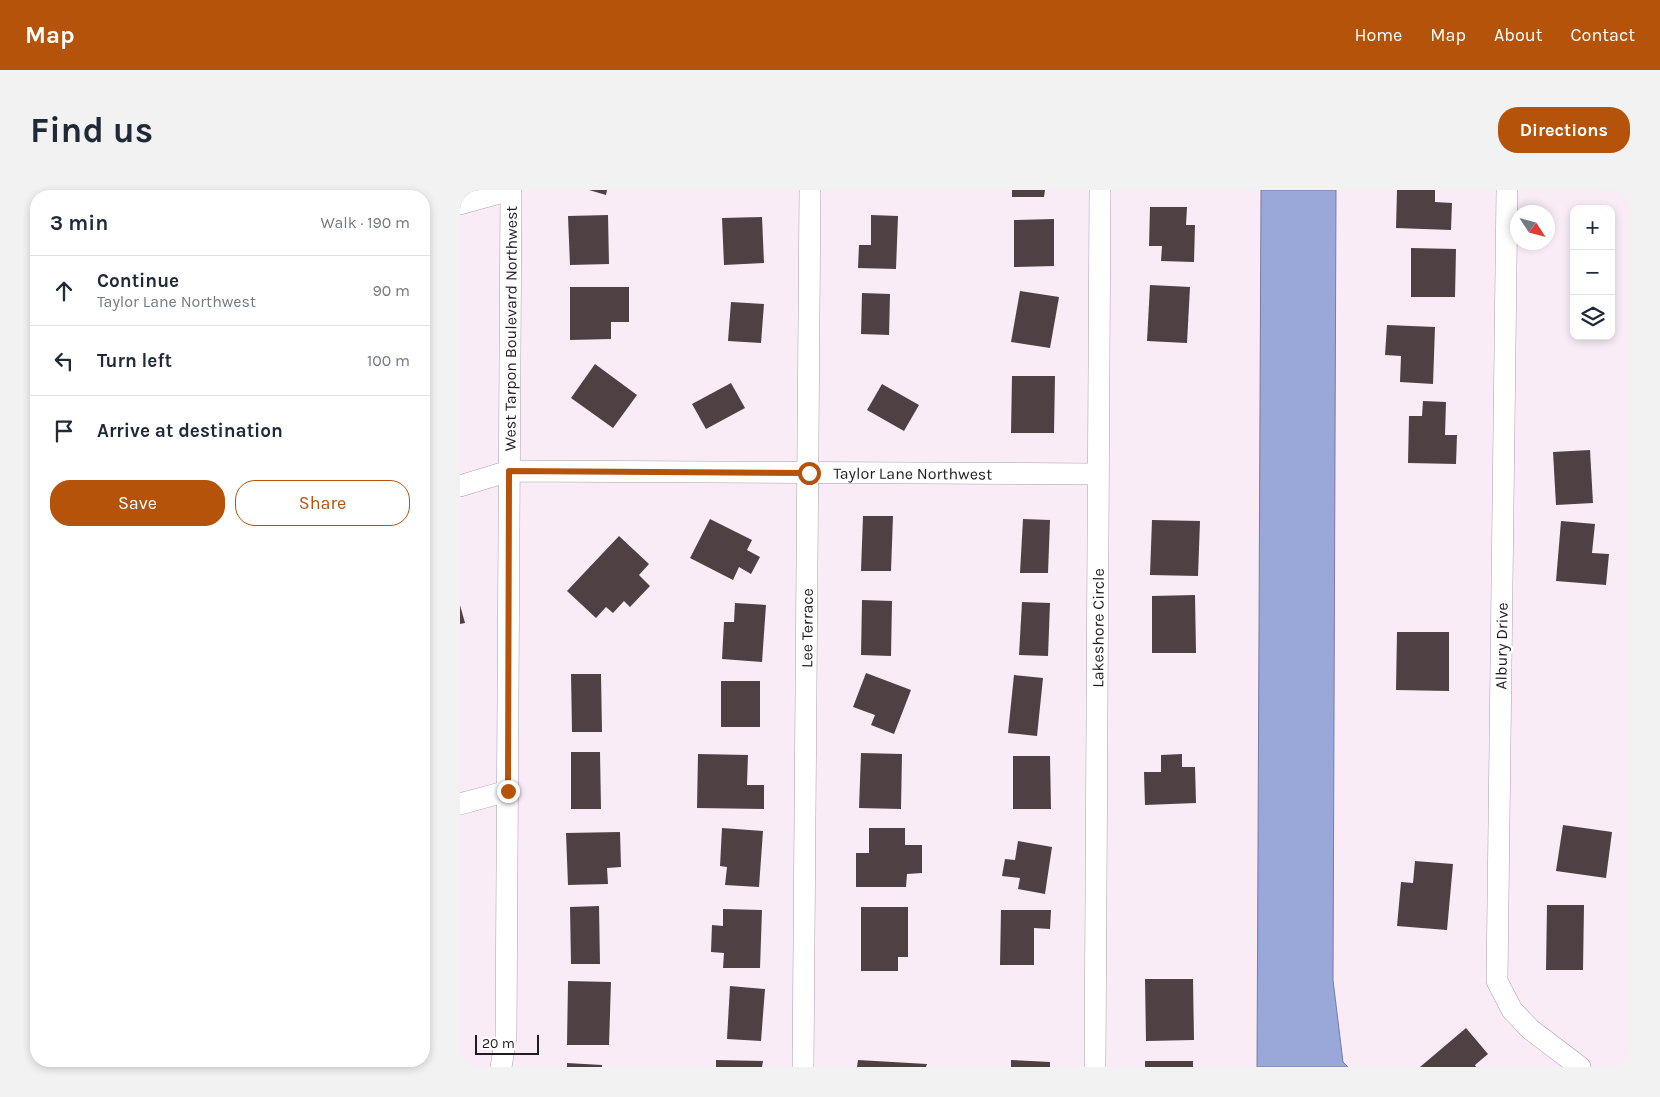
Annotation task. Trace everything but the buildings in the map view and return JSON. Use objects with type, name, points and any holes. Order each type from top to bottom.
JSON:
[{"type":"street","points":[[460,204],[510,190]]},
{"type":"street","name":"West Tarpon Boulevard Northwest","points":[[501,1067],[506,1037],[510,190]]},
{"type":"street","name":"Lee Terrace","points":[[803,1067],[810,190]]},
{"type":"street","name":"Lakeshore Circle","points":[[1095,1067],[1100,190]]},
{"type":"street","name":"Albury Drive","points":[[1507,190],[1497,981],[1512,1010],[1524,1023],[1580,1067]]},
{"type":"street","name":"Taylor Lane Northwest","points":[[460,486],[509,471],[1098,474]]},
{"type":"street","points":[[460,804],[508,791]]},
{"type":"water","points":[[1261,190],[1336,190],[1333,980],[1343,1062],[1348,1067],[1257,1067]]},
{"type":"route","points":[[508,791],[509,471],[809,473]]}]
